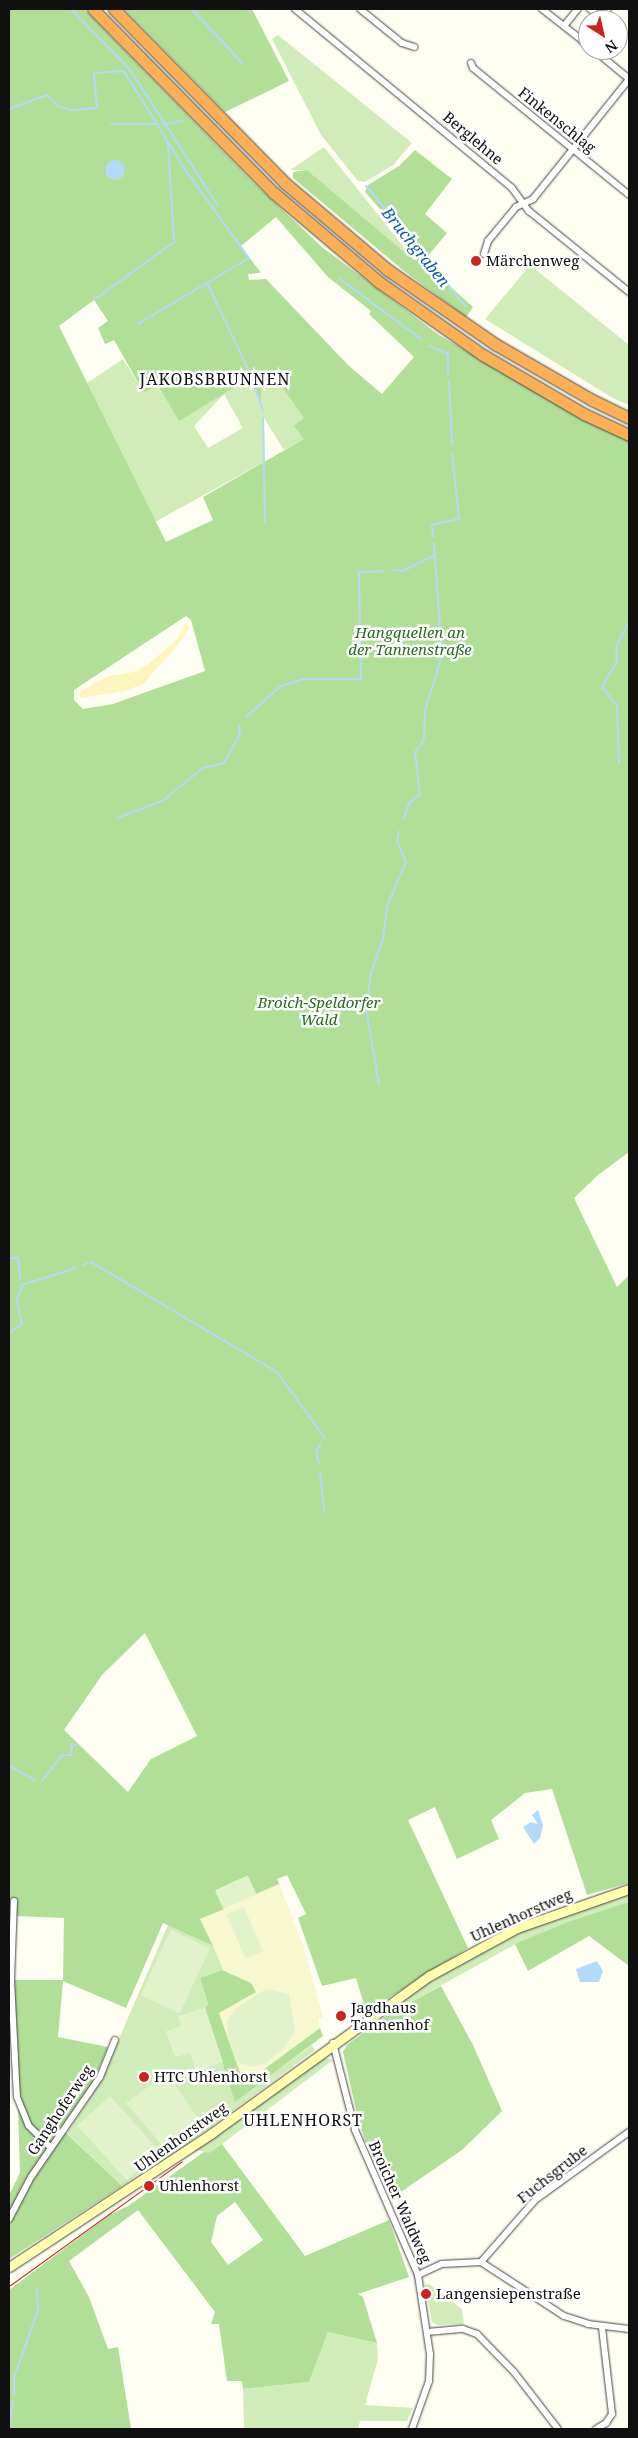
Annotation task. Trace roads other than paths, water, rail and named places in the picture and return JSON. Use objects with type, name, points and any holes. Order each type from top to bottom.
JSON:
[{"type":"highway","points":[[93,9],[274,193],[379,282],[483,355],[584,414],[629,435]]},
{"type":"highway","points":[[114,9],[285,183],[388,270],[495,344],[584,396],[629,418]]},
{"type":"main road","name":"Uhlenhorstweg","points":[[9,2267],[126,2192],[429,1976],[482,1945],[553,1913],[629,1888]]},
{"type":"street","name":"Berglehne","points":[[295,9],[512,188],[523,203],[629,292]]},
{"type":"street","points":[[360,9],[402,43],[414,47]]},
{"type":"street","points":[[542,9],[578,37]]},
{"type":"street","points":[[564,26],[578,9]]},
{"type":"street","points":[[484,254],[488,241],[516,207],[533,199],[629,79],[609,60]]},
{"type":"street","name":"Finkenschlag","points":[[471,63],[473,68],[629,195]]},
{"type":"street","points":[[14,1901],[11,1980],[17,2097],[29,2126],[51,2148]]},
{"type":"street","name":"Ganghoferweg","points":[[9,2219],[24,2188],[100,2077],[115,2040]]},
{"type":"street","name":"Broicher Waldweg","points":[[333,2043],[355,2130],[418,2275],[427,2332],[429,2381],[412,2429]]},
{"type":"street","name":"Fuchsgrube","points":[[481,2262],[535,2200],[629,2132]]},
{"type":"street","points":[[418,2275],[442,2264],[481,2262],[564,2316],[602,2327],[629,2329]]},
{"type":"street","points":[[596,2429],[606,2423],[612,2414],[602,2327]]},
{"type":"street","points":[[427,2332],[463,2330],[477,2334],[514,2372],[558,2429]]},
{"type":"water","points":[[115,160],[122,163],[125,170],[122,177],[115,180],[108,177],[105,170],[108,163]]},
{"type":"water","points":[[538,1810],[543,1825],[540,1838],[534,1844],[523,1827],[531,1822],[538,1824],[532,1815]]},
{"type":"water","points":[[597,1961],[603,1971],[599,1982],[580,1982],[576,1969]]},
{"type":"waterway","points":[[71,9],[131,71],[218,206]]},
{"type":"waterway","points":[[192,9],[242,63]]},
{"type":"waterway","points":[[9,109],[47,95],[60,107],[73,110],[97,108],[94,73],[124,71],[186,171],[249,258],[138,324]]},
{"type":"waterway","points":[[163,124],[183,121]]},
{"type":"waterway","points":[[111,124],[156,124]]},
{"type":"waterway","points":[[94,300],[174,242],[168,143]]},
{"type":"waterway","name":"Bruchgraben","points":[[366,186],[466,307]]},
{"type":"waterway","points":[[340,279],[421,339]]},
{"type":"waterway","points":[[207,283],[249,371],[263,411]]},
{"type":"waterway","points":[[430,346],[448,354]]},
{"type":"waterway","points":[[448,352],[448,375]]},
{"type":"waterway","points":[[449,382],[452,444]]},
{"type":"waterway","points":[[263,418],[265,522]]},
{"type":"waterway","points":[[433,537],[432,525],[459,519],[452,454]]},
{"type":"waterway","points":[[404,819],[409,803],[420,794],[415,752],[424,740],[425,711],[442,655],[434,543]]},
{"type":"waterway","points":[[392,570],[403,571],[436,554]]},
{"type":"waterway","points":[[246,717],[281,686],[304,679],[361,679],[359,572],[384,571]]},
{"type":"waterway","points":[[619,763],[617,706],[602,687],[617,661],[616,647],[629,622]]},
{"type":"waterway","points":[[118,818],[164,800],[203,768],[224,763],[240,734],[239,726]]},
{"type":"waterway","points":[[379,1084],[366,1008],[371,973],[383,939],[387,906],[406,862],[397,841],[399,831]]},
{"type":"waterway","points":[[9,1258],[18,1258],[20,1278]]},
{"type":"waterway","points":[[91,1262],[277,1372],[325,1438]]},
{"type":"waterway","points":[[84,1265],[88,1263]]},
{"type":"waterway","points":[[9,1333],[22,1324],[17,1300],[22,1285],[76,1268]]},
{"type":"waterway","points":[[319,1464],[316,1452],[321,1444]]},
{"type":"waterway","points":[[320,1473],[324,1512]]},
{"type":"waterway","points":[[42,1781],[62,1755],[71,1755],[72,1744],[76,1745]]},
{"type":"waterway","points":[[9,1766],[35,1780]]},
{"type":"waterway","points":[[14,2395],[14,2378],[38,2310],[37,2288]]},
{"type":"waterway","points":[[9,2426],[13,2401]]},
{"type":"tram line","points":[[9,2286],[182,2161]]},
{"type":"place","name":"Märchenweg","points":[[476,261]]},
{"type":"place","name":"Jagdhaus Tannenhof","points":[[341,2016]]},
{"type":"place","name":"HTC Uhlenhorst","points":[[144,2077]]},
{"type":"place","name":"Uhlenhorst","points":[[149,2186]]},
{"type":"place","name":"Langensiepenstraße","points":[[426,2294]]},
{"type":"district","name":"JAKOBSBRUNNEN","points":[[215,379]]},
{"type":"district","name":"UHLENHORST","points":[[303,2120]]},
{"type":"park label","name":"Hangquellen an der Tannenstraße","points":[[410,640]]},
{"type":"park label","name":"Broich-Speldorfer Wald","points":[[319,1010]]}]
